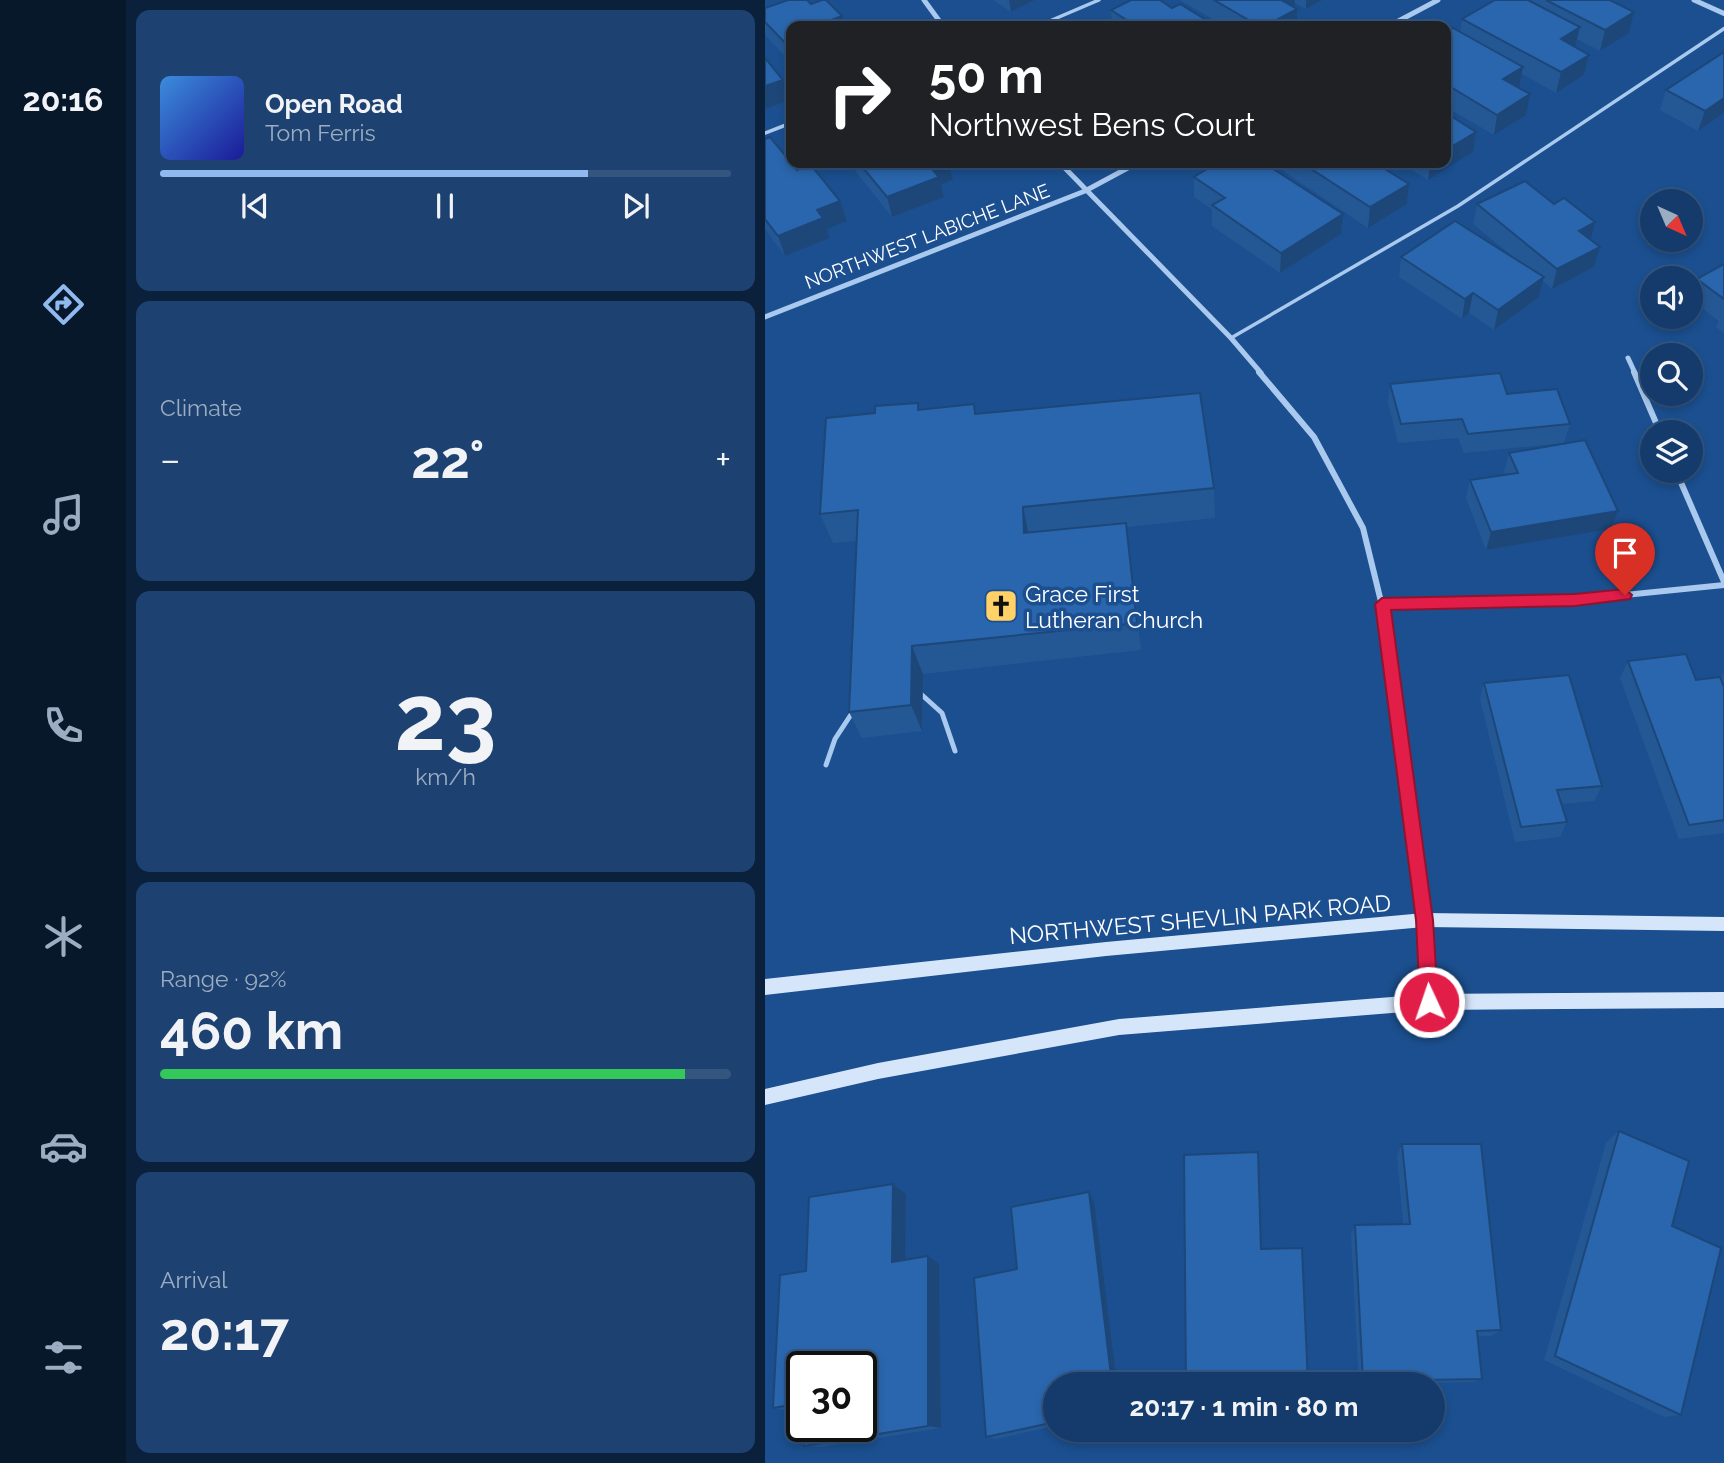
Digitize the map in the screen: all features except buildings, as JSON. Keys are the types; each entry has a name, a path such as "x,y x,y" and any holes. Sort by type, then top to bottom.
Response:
{"main road":[{"name":"NORTHWEST SHEVLIN PARK ROAD","path":"765,987 1106,949 1424,920 1724,924"},
{"path":"765,1097 878,1071 1119,1027 1429,1002 1724,1000"}],"street":[{"path":"924,0 939,21"},
{"path":"1398,21 1438,0"},
{"path":"1694,0 1724,14"},
{"path":"1064,168 1231,338 1314,437 1363,528 1382,604 1424,920 1429,1002"},
{"name":"NORTHWEST LABICHE LANE","path":"765,317 1085,191 1128,168"},
{"path":"1628,358 1655,420"},
{"path":"1382,604 1575,600 1724,585 1681,483"}],"lane":[{"path":"1051,21 1099,0"},
{"path":"1231,338 1458,206 1724,28"},
{"path":"765,133 786,125"},
{"path":"922,695 942,712 955,751"},
{"path":"826,765 835,739 847,717 863,700"}],"place":[{"name":"Grace First Lutheran Church","path":"1001,606"}],"route":[{"path":"1429,1002 1424,920 1382,604 1575,600 1625,595"}]}
